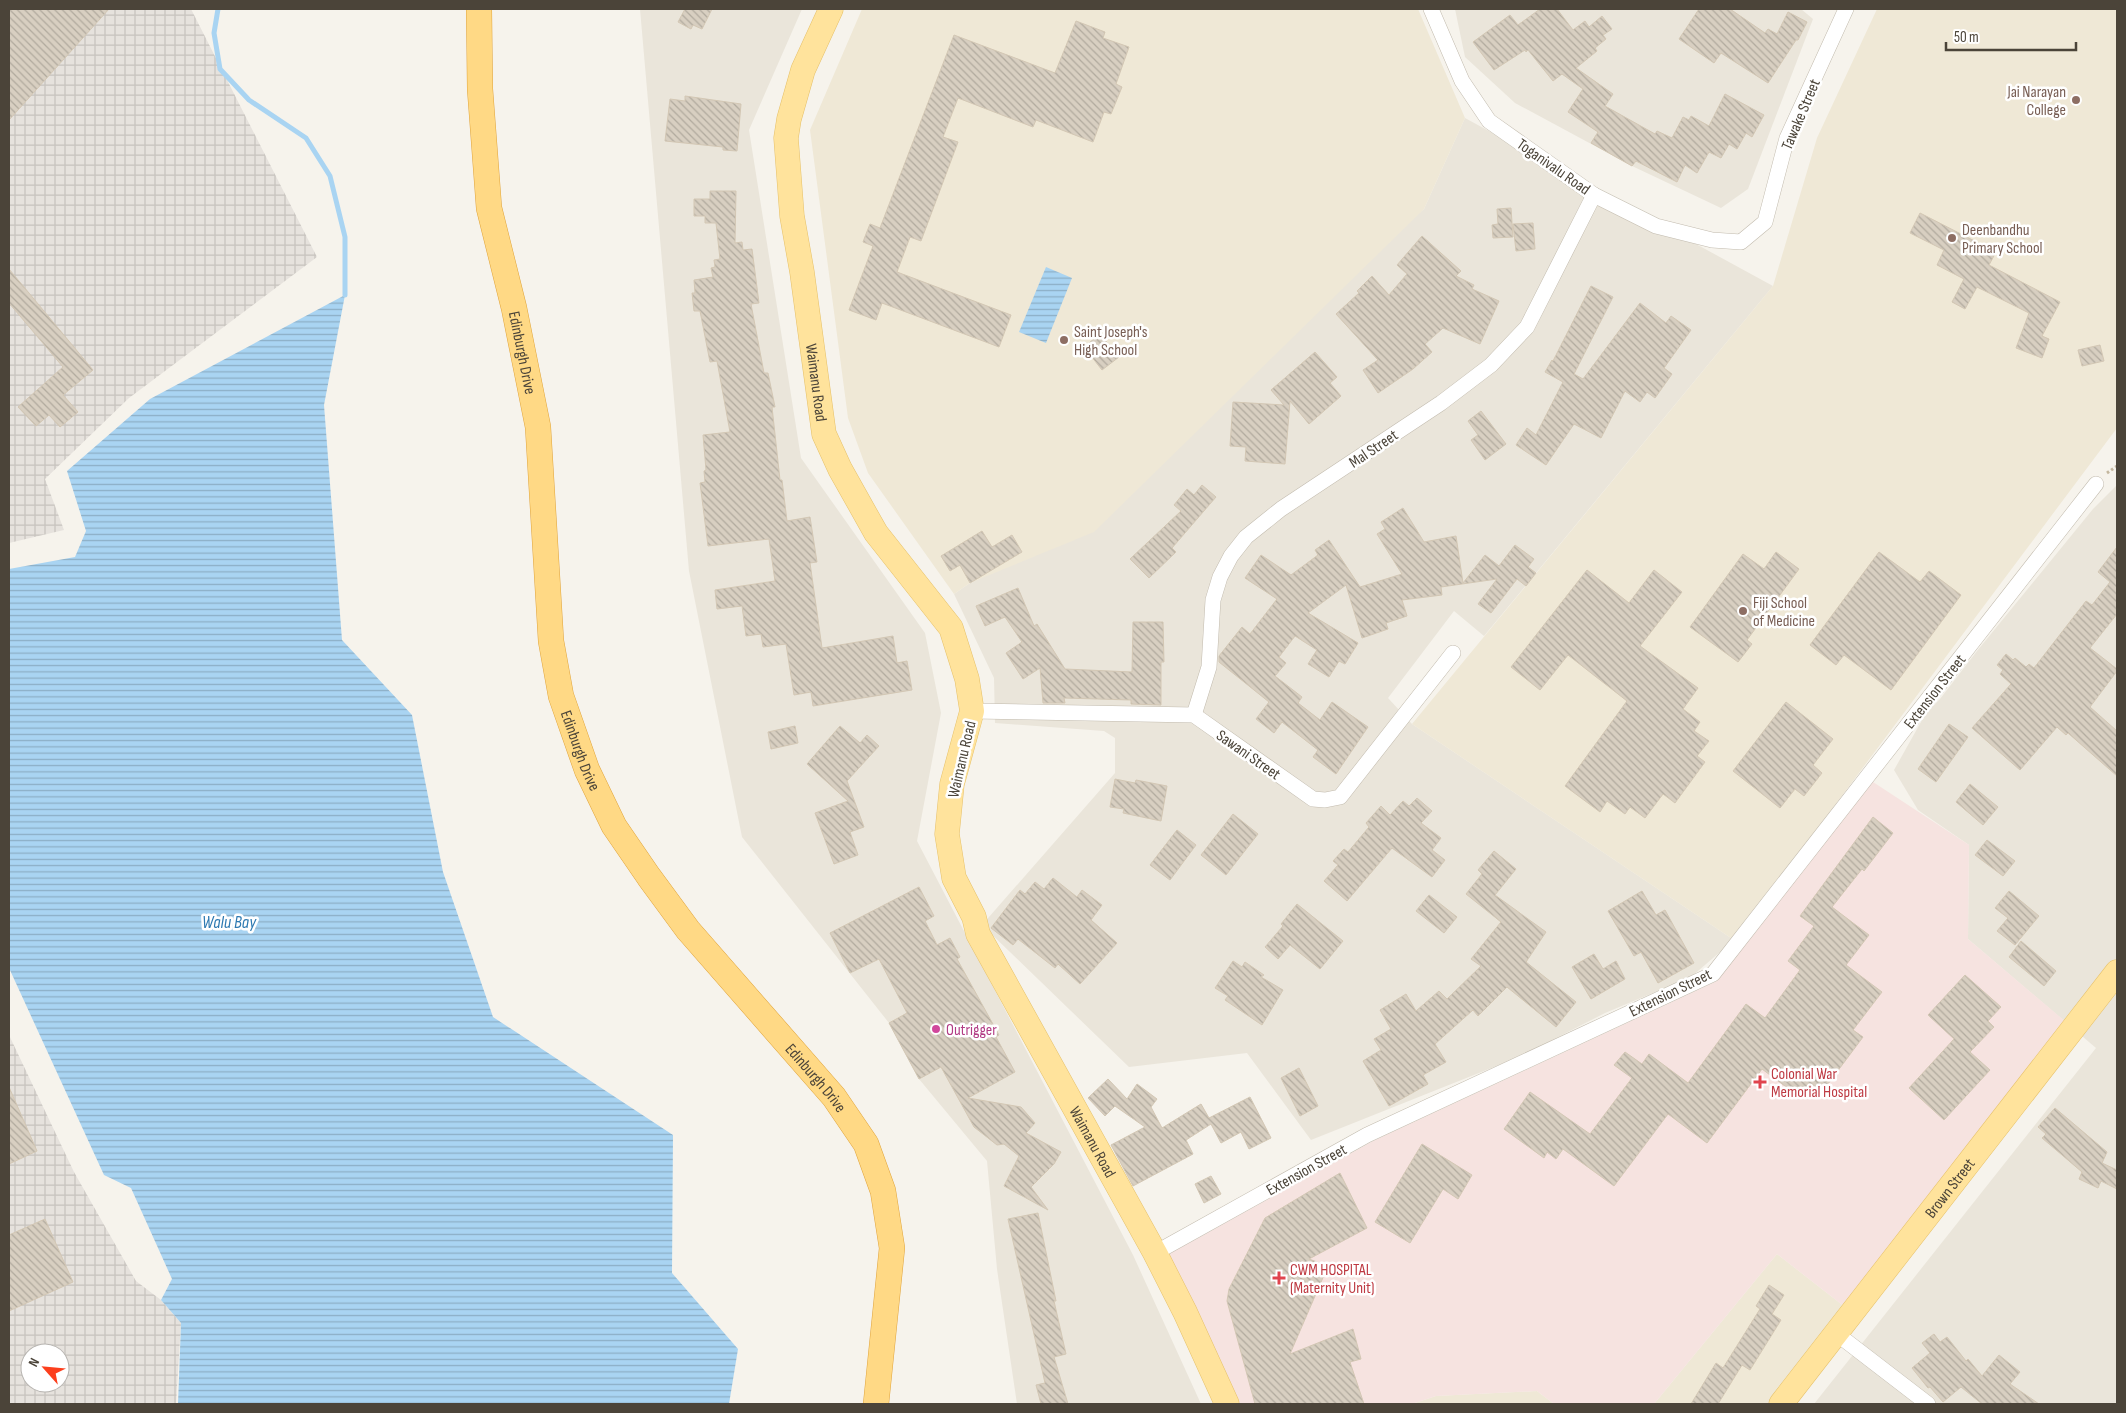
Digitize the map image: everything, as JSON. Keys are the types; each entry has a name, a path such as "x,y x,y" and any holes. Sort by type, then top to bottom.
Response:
{"highway":[{"name":"Edinburgh Drive","path":"479,9 480,89 488,208 514,308 538,427 551,640 560,696 587,770 614,826 688,930 834,1097 866,1144 883,1191 892,1248 876,1404"}],"main road":[{"name":"Waimanu Road","path":"831,9 803,70 789,119 786,138 792,216 802,272 824,434 840,469 876,533 951,628 967,679 972,711 952,784 947,834 954,878 974,917 978,934 1185,1312 1227,1404"},
{"name":"Brown Street","path":"1781,1404 2117,972"}],"street":[{"name":"Toganivalu Road","path":"1431,9 1462,80 1489,121 1594,195 1656,226 1712,240 1741,242"},
{"name":"Tawake Street","path":"1741,242 1765,222 1787,138 1841,12"},
{"name":"Mal Street","path":"1194,715 1208,667 1213,600 1220,577 1236,549 1246,537 1281,509 1441,403 1492,365 1527,327 1594,195"},
{"name":"Extension Street","path":"1154,1253 1367,1135 1713,974 2096,484"},
{"name":"Sawani Street","path":"1194,715 1312,799 1325,800 1340,797 1453,653"},
{"path":"972,711 1194,715"},
{"path":"1837,1334 1928,1404"}],"shaded area":[{"path":"9,9 191,9 317,257 129,398 45,479 64,530 9,543"},
{"path":"640,9 802,9 749,130 801,458 925,633 941,713 917,841 1133,1255 1201,1404 1017,1404 997,1269 987,1161 919,1079 889,1023 742,837 689,571"},
{"name":"Saint Joseph's High School","path":"862,9 1418,9 1465,118 1424,209 1094,532 970,583 954,594 868,473 848,418 810,130"},
{"path":"1455,9 1801,9 1813,19 1748,189 1721,208 1632,166 1515,103 1465,57"},
{"name":"Fiji School of Medicine","path":"1877,9 2117,9 2117,428 1734,940 1412,724 1773,286 1817,138"},
{"path":"1465,118 1773,286 1484,636 1454,611 1388,698 1412,724 1734,940 1691,977 1605,1013 1519,1057 1311,1140 1247,1053 1129,1067 982,925 1115,773 1115,738 1104,731 995,723 994,678 954,594 970,583 1424,209"},
{"path":"2117,485 2117,1404 1814,1404 2096,1048 1968,939 1969,845 1918,810 1894,770 1926,713 1940,699 2093,509"},
{"name":"Colonial War Memorial Hospital","path":"1870,780 1969,845 1968,939 2066,1022 1845,1307 1777,1254 1654,1404 1554,1404 1537,1391 1436,1396 1412,1404 1234,1404 1158,1260 1373,1141 1717,981"},
{"path":"9,1035 74,1172 136,1281 161,1300 181,1323 176,1404 9,1404"},
{"path":"1777,1254 1845,1307 1770,1404 1654,1404"},
{"path":"1537,1391 1554,1404 1412,1404 1436,1396"}],"water":[{"path":"1046,267 1072,278 1046,343 1019,332"},
{"name":"Walu Bay","path":"345,295 324,405 342,640 412,715 443,872 493,1017 673,1135 672,1273 738,1349 729,1404 178,1404 181,1323 161,1300 172,1279 131,1188 104,1175 9,968 9,569 75,557 86,531 67,471 150,399"}],"building":[{"path":"9,9 109,9 9,120"},
{"path":"685,9 712,9 702,29 693,25 691,29 678,22"},
{"path":"1540,9 1557,9 1573,30 1585,21 1589,27 1602,16 1612,29 1603,35 1606,39 1595,48 1597,51 1576,68 1613,94 1605,106 1655,134 1657,131 1672,138 1683,117 1689,120 1691,116 1709,126 1725,94 1764,115 1752,137 1746,133 1737,149 1729,144 1721,158 1709,152 1697,173 1685,165 1677,182 1636,161 1632,166 1591,143 1598,132 1568,112 1583,89 1562,74 1553,81 1528,50 1526,52 1525,50 1494,70 1473,42 1510,15 1518,25"},
{"path":"1699,9 1730,9 1765,33 1768,29 1777,34 1788,12 1807,22 1798,40 1796,40 1768,83 1721,53 1714,63 1679,39"},
{"path":"1076,21 1105,32 1103,38 1129,47 1116,84 1122,87 1111,114 1104,112 1093,142 1036,120 1033,127 958,98 943,137 958,142 921,241 910,237 897,272 1011,315 999,347 882,303 876,320 849,310 873,246 863,242 866,234 870,224 880,228 954,35 1055,73"},
{"path":"685,96 741,104 737,151 723,150 723,147 665,141 670,99 685,101"},
{"path":"710,191 736,191 735,243 742,242 743,250 752,249 759,303 751,304 764,373 768,373 775,407 772,407 780,480 782,480 787,521 810,517 817,562 810,563 822,648 893,636 897,663 907,661 912,690 813,706 811,692 794,695 786,644 763,647 761,634 746,636 742,606 717,609 715,590 775,581 769,539 708,546 700,483 705,482 704,471 706,470 703,435 730,432 717,361 710,362 700,311 694,311 692,293 695,293 694,280 713,277 711,268 715,267 714,260 720,259 716,223 705,223 705,216 694,216 694,199 710,199"},
{"path":"1511,208 1513,237 1493,238 1492,225 1498,224 1497,209"},
{"path":"1920,213 1996,252 1989,265 2060,302 2042,336 2049,339 2042,358 2016,348 2029,313 1977,287 1965,309 1952,302 1964,279 1937,265 1944,250 1910,233"},
{"path":"1533,223 1535,249 1516,251 1513,224"},
{"path":"1422,236 1461,271 1456,276 1474,285 1472,289 1499,301 1480,344 1443,328 1425,344 1432,352 1413,369 1378,393 1363,370 1378,360 1336,314 1359,293 1357,291 1372,276 1389,295 1407,274 1397,265"},
{"path":"9,269 93,370 63,395 78,412 60,427 49,415 36,426 18,407 63,367 9,303"},
{"path":"1591,286 1613,297 1574,374 1583,379 1640,303 1666,323 1671,316 1691,330 1664,368 1672,374 1655,398 1647,392 1640,402 1625,391 1601,438 1574,424 1546,465 1516,445 1527,428 1536,435 1563,382 1545,372 1553,361"},
{"path":"1100,334 1119,357 1102,370 1084,347"},
{"path":"2100,345 2104,361 2082,366 2078,350"},
{"path":"1315,352 1337,377 1330,383 1341,396 1309,424 1290,401 1285,464 1245,461 1246,447 1230,446 1233,402 1284,405 1271,390"},
{"path":"1481,411 1506,444 1485,460 1471,440 1478,435 1468,421"},
{"path":"1202,485 1216,497 1172,548 1176,552 1149,578 1130,559 1181,511 1174,505 1187,489 1194,495"},
{"path":"1403,508 1424,542 1456,536 1463,583 1485,555 1499,566 1515,545 1534,559 1528,567 1536,573 1526,586 1517,579 1491,613 1478,604 1497,579 1441,587 1442,595 1402,600 1407,616 1386,623 1388,629 1362,638 1346,585 1308,613 1358,643 1345,664 1339,661 1329,677 1308,664 1317,650 1295,636 1279,657 1286,663 1275,676 1302,697 1298,703 1320,720 1332,702 1368,727 1336,774 1313,757 1318,750 1282,722 1274,733 1256,719 1269,702 1219,662 1219,656 1242,627 1250,634 1277,599 1245,578 1261,555 1291,575 1318,555 1315,550 1329,540 1360,587 1402,574 1377,534 1385,529 1381,522"},
{"path":"982,531 992,547 1012,535 1022,552 970,583 960,565 950,571 941,556"},
{"path":"2117,547 2117,614 2090,648 2117,669 2117,671 2090,707 2117,731 2117,776 2068,733 2066,735 2057,727 2020,770 1972,728 2011,684 2000,674 2003,670 1997,665 2006,654 2013,660 2015,658 2026,667 2029,664 2034,668 2086,601 2092,605 2110,582 2098,572"},
{"path":"1776,552 1799,569 1747,640 1752,644 1738,662 1690,627 1743,554 1764,569"},
{"path":"1879,552 1920,582 1929,571 1961,595 1891,690 1844,655 1836,665 1810,645"},
{"path":"1587,570 1629,603 1654,570 1682,592 1640,646 1698,688 1683,709 1700,722 1694,731 1709,741 1697,756 1705,762 1675,803 1663,794 1645,818 1630,807 1625,814 1607,801 1600,812 1565,786 1627,701 1568,655 1540,690 1511,667"},
{"path":"1018,588 1034,626 1037,624 1065,669 1132,672 1133,622 1163,622 1164,662 1161,662 1161,705 1131,704 1131,700 1064,698 1065,703 1043,703 1040,668 1023,679 1006,653 1022,642 1005,617 985,626 976,606"},
{"path":"1786,702 1833,739 1813,765 1822,773 1804,796 1795,789 1780,808 1733,771"},
{"path":"1949,724 1968,737 1936,782 1918,769"},
{"path":"795,726 798,743 771,749 768,732"},
{"path":"840,726 860,743 867,735 879,746 847,781 864,827 850,832 858,855 834,864 815,813 848,801 807,764"},
{"path":"1115,779 1135,783 1136,780 1167,786 1161,821 1123,813 1124,809 1110,807"},
{"path":"1970,784 1998,807 1983,825 1956,802"},
{"path":"1417,798 1432,811 1421,823 1441,838 1432,850 1445,860 1432,877 1392,848 1347,901 1324,881 1338,865 1333,861 1344,849 1348,852 1369,827 1366,823 1381,806 1390,815 1403,801 1409,806"},
{"path":"1233,814 1258,834 1226,875 1201,855"},
{"name":"Colonial War Memorial Hospital","path":"1873,817 1893,833 1864,871 1862,869 1832,907 1869,935 1846,965 1882,992 1853,1030 1863,1037 1822,1092 1812,1084 1801,1098 1762,1069 1707,1143 1668,1114 1614,1186 1563,1149 1556,1159 1547,1152 1544,1158 1504,1129 1530,1092 1590,1134 1632,1078 1614,1065 1625,1052 1642,1064 1649,1054 1688,1083 1746,1004 1765,1018 1800,970 1788,961 1814,926 1800,916"},
{"path":"1177,830 1196,845 1170,880 1150,865"},
{"path":"1987,840 2015,861 2003,876 1975,855"},
{"path":"1494,851 1516,869 1495,895 1546,932 1526,962 1576,1002 1556,1027 1507,987 1478,1016 1473,1010 1435,1044 1446,1062 1423,1075 1428,1084 1389,1106 1363,1061 1381,1050 1374,1039 1391,1029 1380,1010 1406,994 1416,1011 1439,991 1447,999 1481,966 1471,959 1501,922 1466,894 1482,874 1478,870"},
{"path":"1053,878 1077,897 1082,890 1102,905 1091,920 1117,943 1080,984 1058,964 1055,968 1018,939 1013,945 991,928 1020,890 1025,894 1035,882 1044,889"},
{"path":"919,887 934,916 925,921 937,945 950,938 960,957 957,959 999,1035 996,1037 1015,1072 968,1098 1021,1107 1035,1123 1026,1133 1061,1152 1054,1164 1031,1187 1048,1210 1004,1186 1019,1156 1004,1144 997,1145 974,1127 941,1067 919,1079 889,1023 907,1013 879,959 850,973 830,933"},
{"path":"1642,891 1656,915 1665,910 1694,963 1658,983 1641,952 1634,956 1608,911"},
{"path":"2009,891 2039,916 2015,945 1997,931 2008,918 1995,908"},
{"path":"1429,895 1457,917 1444,933 1416,911"},
{"path":"1297,904 1343,941 1320,969 1290,945 1278,959 1265,947 1283,926 1281,924"},
{"path":"2021,941 2056,971 2044,986 2009,957"},
{"path":"1594,954 1603,969 1616,961 1625,979 1591,999 1572,967"},
{"path":"1233,961 1242,967 1245,962 1264,975 1261,977 1283,990 1262,1025 1225,1000 1228,996 1215,988"},
{"path":"1965,975 2001,1007 1988,1021 1994,1027 1970,1052 1990,1070 1944,1120 1909,1088 1954,1039 1928,1015"},
{"path":"1299,1068 1318,1106 1300,1116 1281,1078"},
{"path":"1108,1079 1127,1099 1137,1084 1157,1099 1151,1107 1162,1128 1201,1104 1209,1118 1250,1097 1271,1138 1249,1149 1241,1132 1221,1143 1211,1124 1186,1140 1193,1154 1133,1186 1111,1145 1145,1127 1115,1106 1105,1116 1088,1098"},
{"path":"9,1087 37,1151 9,1164"},
{"path":"2055,1108 2107,1152 2102,1163 2117,1170 2117,1189 2101,1181 2098,1188 2079,1179 2082,1172 2042,1138 2046,1134 2038,1127"},
{"path":"1422,1144 1472,1175 1458,1199 1443,1189 1410,1243 1375,1222"},
{"name":"CWM HOSPITAL (Maternity Unit)","path":"1340,1173 1367,1228 1309,1259 1328,1266 1290,1354 1353,1329 1361,1359 1350,1362 1364,1404 1255,1404 1227,1301 1229,1289 1265,1218"},
{"path":"1211,1176 1221,1194 1204,1203 1195,1184"},
{"path":"1038,1213 1066,1354 1054,1357 1068,1404 1041,1404 1036,1385 1045,1383 1008,1219"},
{"path":"45,1219 73,1282 9,1311 9,1235"},
{"path":"1769,1285 1784,1295 1772,1314 1781,1320 1750,1370 1742,1365 1718,1404 1691,1404 1716,1363 1723,1368 1760,1309 1756,1306"},
{"path":"1934,1334 1940,1342 1947,1337 1966,1361 1968,1359 1982,1376 1999,1355 2020,1372 2010,1384 2039,1404 1982,1404 1961,1387 1943,1402 1930,1387 1928,1388 1912,1368 1930,1353 1922,1343"}],"waterway":[{"path":"218,9 214,33 220,69 249,100 306,138 330,176 345,237 345,295"}],"place":[{"name":"Jai Narayan College","path":"2076,100"},
{"name":"Deenbandhu Primary School","path":"1952,238"},
{"name":"Saint Joseph's High School","path":"1064,340"},
{"name":"Fiji School of Medicine","path":"1743,611"},
{"name":"Outrigger","path":"936,1029"},
{"name":"Colonial War Memorial Hospital","path":"1760,1082"},
{"name":"CWM HOSPITAL (Maternity Unit)","path":"1279,1278"}]}
